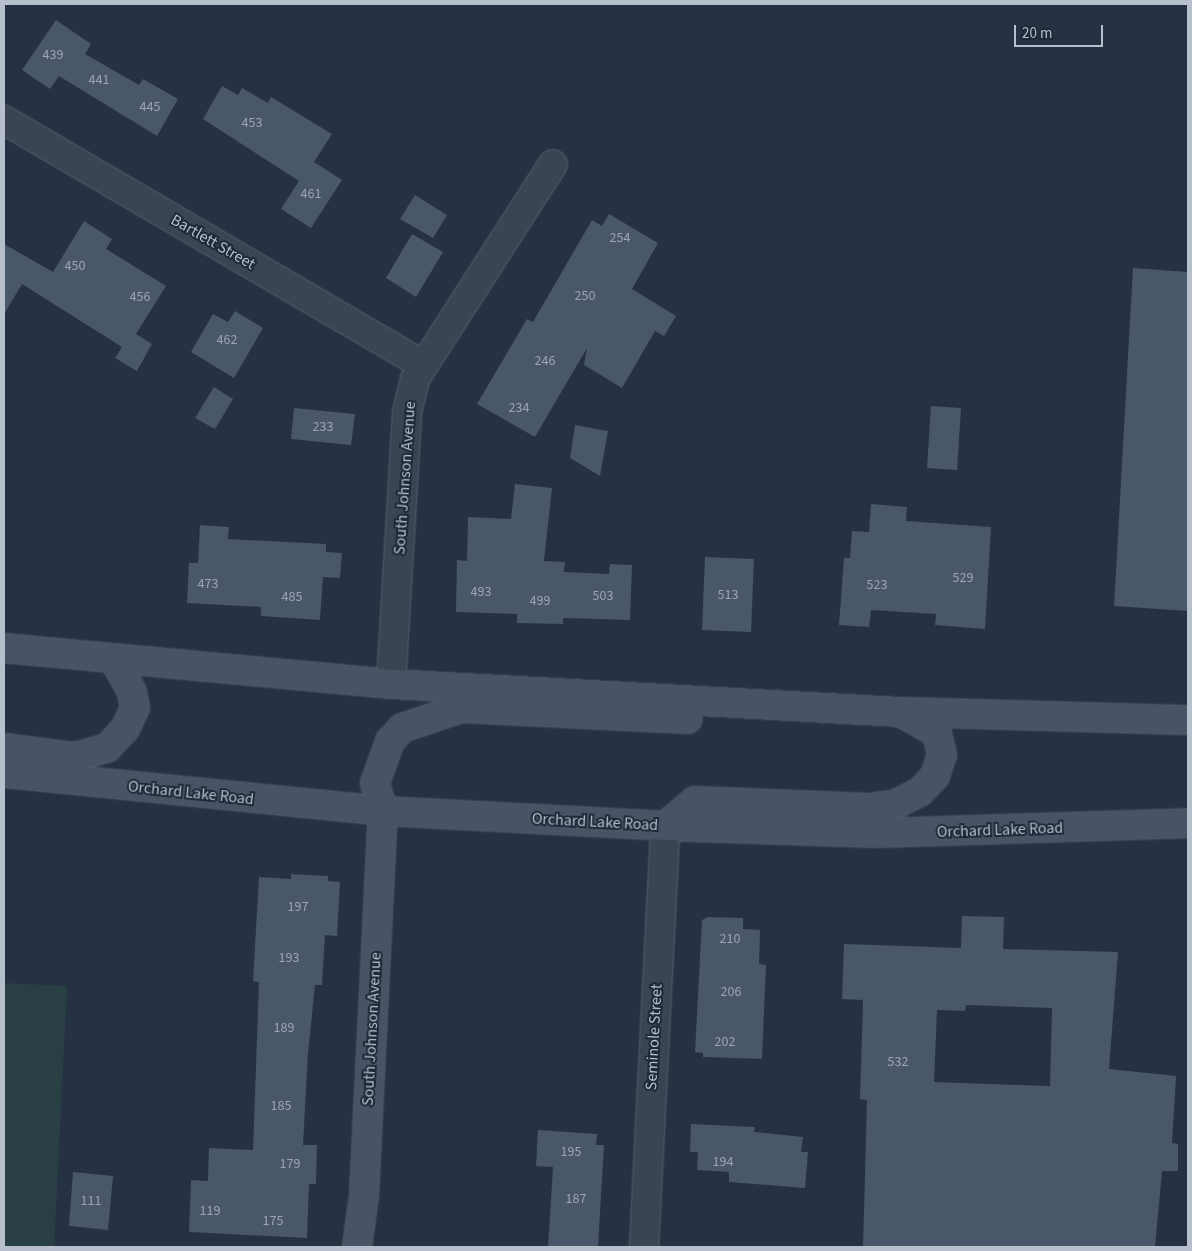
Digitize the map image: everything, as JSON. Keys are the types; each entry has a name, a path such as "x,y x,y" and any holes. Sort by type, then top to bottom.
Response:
{"main road":[{"path":"4,648 114,660 391,684 899,712 1188,720"},
{"path":"4,748 75,757 107,748 125,729 135,708 132,692 114,660"},
{"name":"South Johnson Avenue","path":"357,1247 364,1196 383,810 375,782 381,759 402,728 429,716 461,708 766,723 803,707"},
{"path":"665,826 695,801 869,808 896,804 920,792 935,776 942,755 937,733 899,712"},
{"name":"Orchard Lake Road","path":"4,773 383,810 665,826 875,833 1188,823"}],"street":[{"name":"Bartlett Street","path":"4,120 422,364"},
{"name":"South Johnson Avenue","path":"391,684 408,412 422,364 554,164"},
{"name":"Seminole Street","path":"644,1247 665,826"}],"green space":[{"path":"4,983 67,986 54,1247 4,1247"}],"building":[{"path":"56,20 91,44 85,54 139,85 143,79 178,99 157,136 59,76 50,89 22,70"},
{"path":"222,86 238,95 242,88 268,103 271,97 332,134 314,162 342,180 311,228 281,209 299,181 203,119"},
{"path":"415,195 447,215 433,238 400,219"},
{"path":"609,214 658,243 632,289 676,316 664,336 655,331 622,388 584,365 587,348 535,437 477,404 527,319 533,322 592,220 602,226"},
{"path":"84,221 112,239 106,249 166,286 136,334 152,344 137,371 115,358 122,347 22,284 4,314 4,244 53,272"},
{"path":"412,234 443,252 416,297 386,278"},
{"path":"1133,268 1188,272 1188,611 1114,606"},
{"path":"235,311 263,328 234,378 191,352 213,314 228,322"},
{"path":"214,387 233,399 215,429 195,418"},
{"path":"931,406 961,408 957,470 927,468"},
{"path":"294,408 355,414 351,445 291,439"},
{"path":"575,425 608,431 600,476 570,458"},
{"path":"515,484 552,488 544,561 565,562 564,572 609,574 610,564 632,565 630,620 563,618 563,624 517,623 517,614 456,612 457,560 467,561 468,517 511,519"},
{"path":"871,504 907,507 906,521 991,527 985,629 935,625 936,614 871,610 869,627 839,625 844,558 850,558 852,531 869,532"},
{"path":"200,525 229,527 228,539 326,544 326,552 342,553 340,578 323,577 320,620 261,616 261,607 187,603 189,563 198,563"},
{"path":"705,557 754,559 751,632 702,630"},
{"path":"291,874 328,876 328,881 340,882 337,936 325,935 322,985 315,985 308,1054 303,1145 317,1145 316,1184 309,1184 307,1238 189,1232 191,1180 208,1181 209,1148 253,1150 259,982 253,981 259,877 291,879"},
{"path":"962,916 1004,917 1003,949 1118,952 1109,1069 1176,1076 1172,1143 1178,1144 1178,1171 1162,1171 1155,1247 863,1247 867,1100 860,1099 863,1000 842,999 844,944 961,948","holes":["966,1005 1052,1008 1050,1086 934,1082 937,1010 965,1011"]},
{"path":"708,917 743,918 743,929 760,930 759,964 766,965 762,1059 703,1057 703,1053 695,1052 702,920"},
{"path":"691,1124 755,1127 754,1132 803,1137 801,1152 808,1152 805,1188 729,1182 729,1172 697,1170 698,1152 690,1152"},
{"path":"538,1130 597,1134 596,1145 604,1145 598,1247 548,1247 553,1167 536,1166"},
{"path":"73,1172 113,1176 108,1230 69,1226"}]}
